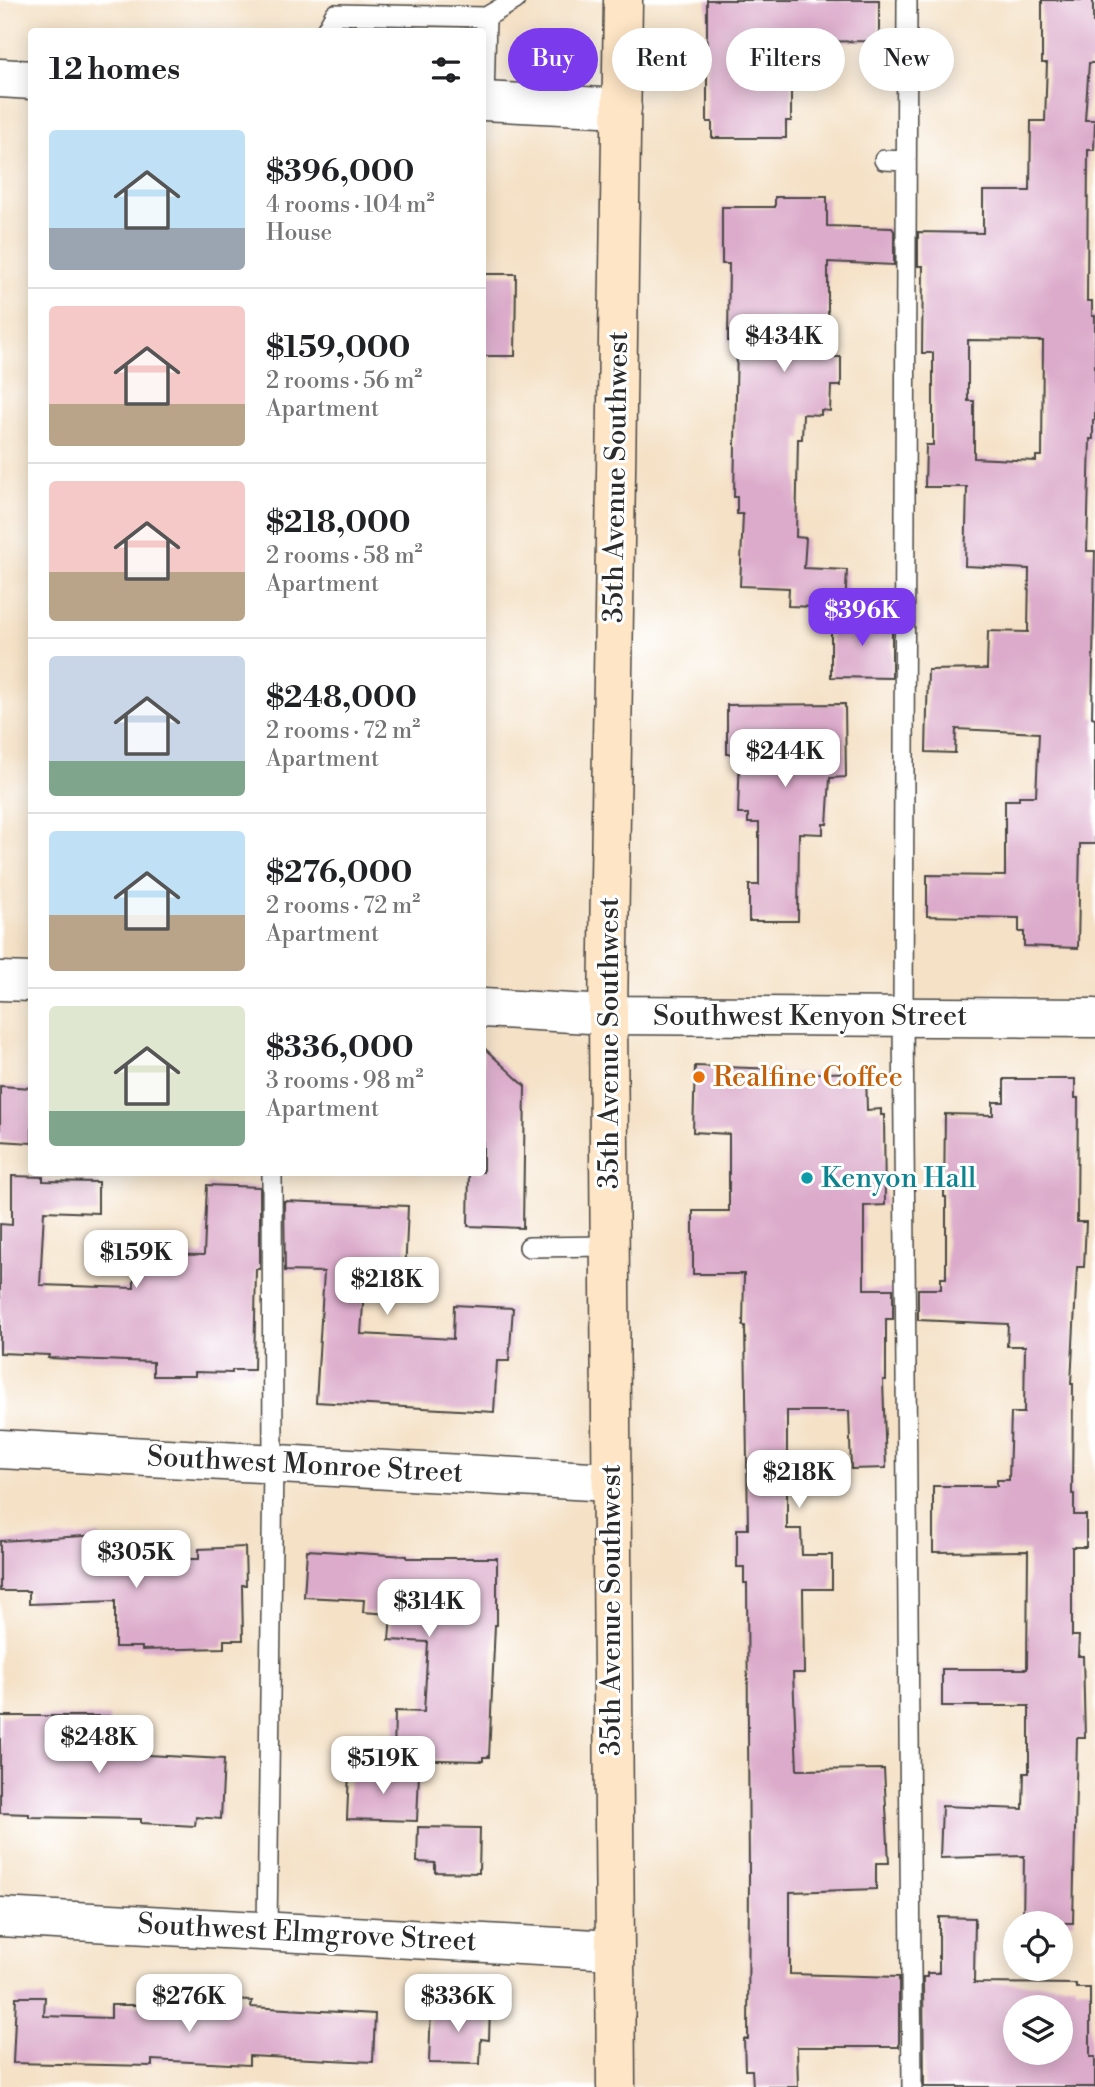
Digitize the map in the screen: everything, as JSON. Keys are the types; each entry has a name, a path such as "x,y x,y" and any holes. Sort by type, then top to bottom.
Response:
{"main road":[{"name":"35th Avenue Southwest","path":"616,2087 608,1015 622,0"}],"street":[{"path":"0,78 28,80"},
{"path":"486,101 622,108"},
{"path":"0,981 28,982"},
{"name":"Southwest Kenyon Street","path":"486,1008 608,1015 1095,1018"},
{"name":"Southwest Monroe Street","path":"0,1449 610,1482"},
{"name":"Southwest Elmgrove Street","path":"0,1917 614,1950"}],"lane":[{"path":"327,28 335,14 486,17 515,0"},
{"path":"907,0 903,1017 912,2087"},
{"path":"486,17 486,28"},
{"path":"884,160 906,161"},
{"path":"267,1931 273,1464 272,1176"},
{"path":"528,1247 609,1246"}],"building":[{"path":"707,0 879,0 879,28 859,28 859,41 845,41 845,28 726,28 726,91 791,91 791,121 786,121 786,138 712,138 712,122 707,122 707,91 712,91 712,28 707,28"},
{"path":"1042,0 1093,0 1095,63 1089,63 1085,120 1095,120 1094,150 1088,150 1087,301 1092,301 1092,316 1095,316 1095,420 1093,439 1090,439 1087,551 1095,551 1092,717 1095,718 1095,844 1080,844 1078,948 1024,946 1024,932 1019,932 1019,918 927,916 927,875 1005,876 1005,800 1019,800 1019,796 1036,796 1039,733 956,729 955,753 926,752 928,670 987,669 988,631 1028,632 1029,569 965,566 967,487 925,487 926,445 933,445 933,353 922,353 923,266 918,266 918,232 983,233 983,191 1030,191 1031,121 1045,121 1047,63 1042,63","holes":["968,340 1043,341 1042,456 1036,456 1036,461 974,458 974,401 968,401"]},
{"path":"775,197 827,197 827,226 892,228 894,231 894,265 828,262 828,357 841,357 841,386 831,386 830,411 821,410 821,415 803,414 802,439 798,439 796,537 806,538 804,568 847,570 845,608 788,606 789,588 740,586 743,514 737,514 737,497 734,497 737,341 728,341 729,264 722,264 722,207 775,207"},
{"path":"486,274 516,274 515,356 486,356"},
{"path":"831,618 892,619 892,678 831,677"},
{"path":"845,704 846,777 830,778 827,824 823,824 823,834 799,833 798,921 749,921 749,885 759,885 759,823 748,823 748,814 738,814 740,754 727,754 727,705"},
{"path":"486,1050 525,1086 523,1228 468,1226 469,1176 486,1176"},
{"path":"695,1066 781,1069 781,1074 866,1072 867,1110 881,1109 881,1115 884,1115 885,1205 864,1206 864,1289 893,1289 893,1319 886,1319 886,1380 883,1380 886,1468 851,1469 849,1411 787,1411 787,1529 801,1529 802,1555 832,1555 832,1589 803,1589 804,1673 793,1673 797,1770 884,1769 889,1863 876,1863 876,1889 790,1892 790,1974 899,1977 899,2047 797,2047 798,2087 753,2087 752,2070 745,2070 744,2039 748,2039 749,1874 747,1583 744,1583 744,1567 737,1567 737,1529 748,1529 744,1274 693,1274 693,1211 729,1211 729,1134 693,1132"},
{"path":"1004,1079 1075,1079 1075,1098 1078,1098 1077,1222 1086,1222 1084,1267 1077,1267 1071,1384 1072,1494 1074,1515 1086,1515 1086,1547 1072,1547 1072,1636 1079,1636 1078,1656 1083,1656 1085,1738 1077,1738 1073,1923 1073,1911 1023,1911 1024,1856 940,1858 942,1806 1023,1809 1024,1773 1029,1773 1029,1706 942,1706 942,1669 1027,1669 1028,1551 933,1552 933,1486 997,1486 997,1480 1009,1480 1011,1413 1024,1413 1025,1346 1007,1346 1008,1324 918,1320 918,1289 941,1289 941,1278 946,1278 945,1114 993,1115 993,1102 1004,1102"},
{"path":"0,1086 28,1088 28,1143 0,1141"},
{"path":"12,1176 43,1177 43,1181 98,1182 98,1213 44,1211 40,1285 134,1288 134,1272 141,1272 141,1254 204,1255 207,1185 260,1187 260,1269 256,1269 254,1370 232,1370 232,1373 195,1372 195,1376 153,1376 153,1362 48,1358 49,1355 0,1353 0,1224 12,1225"},
{"path":"284,1201 408,1206 405,1276 365,1274 361,1334 453,1339 454,1305 513,1308 509,1361 497,1361 494,1412 316,1402 324,1272 285,1271"},
{"path":"100,1535 100,1559 199,1559 199,1549 245,1547 246,1585 242,1585 243,1640 224,1640 224,1648 142,1650 142,1647 115,1647 115,1601 29,1604 29,1591 0,1591 0,1541"},
{"path":"307,1550 407,1558 497,1558 497,1625 489,1757 483,1757 483,1761 394,1759 395,1711 424,1712 428,1642 389,1640 391,1614 363,1612 364,1600 304,1597"},
{"path":"0,1716 109,1716 109,1753 224,1759 221,1819 196,1817 195,1826 141,1823 141,1819 29,1817 29,1814 0,1813"},
{"path":"349,1771 419,1773 417,1821 347,1819"},
{"path":"418,1827 480,1828 479,1873 435,1872 435,1863 417,1862"},
{"path":"939,1917 975,1918 974,1983 1076,1984 1076,1988 1090,1988 1090,2057 1095,2057 1095,2087 924,2087 923,1977 927,1977 927,1973 939,1973"},
{"path":"16,1997 45,1997 44,2016 111,2018 111,2005 151,2005 151,2001 208,1999 252,2001 251,2007 375,2014 373,2062 249,2056 249,2065 152,2060 152,2066 13,2063"},
{"path":"431,2005 490,2007 489,2040 481,2039 480,2064 429,2063"}],"place":[{"name":"Realfine Coffee","path":"699,1077"},
{"name":"Kenyon Hall","path":"807,1178"}]}
